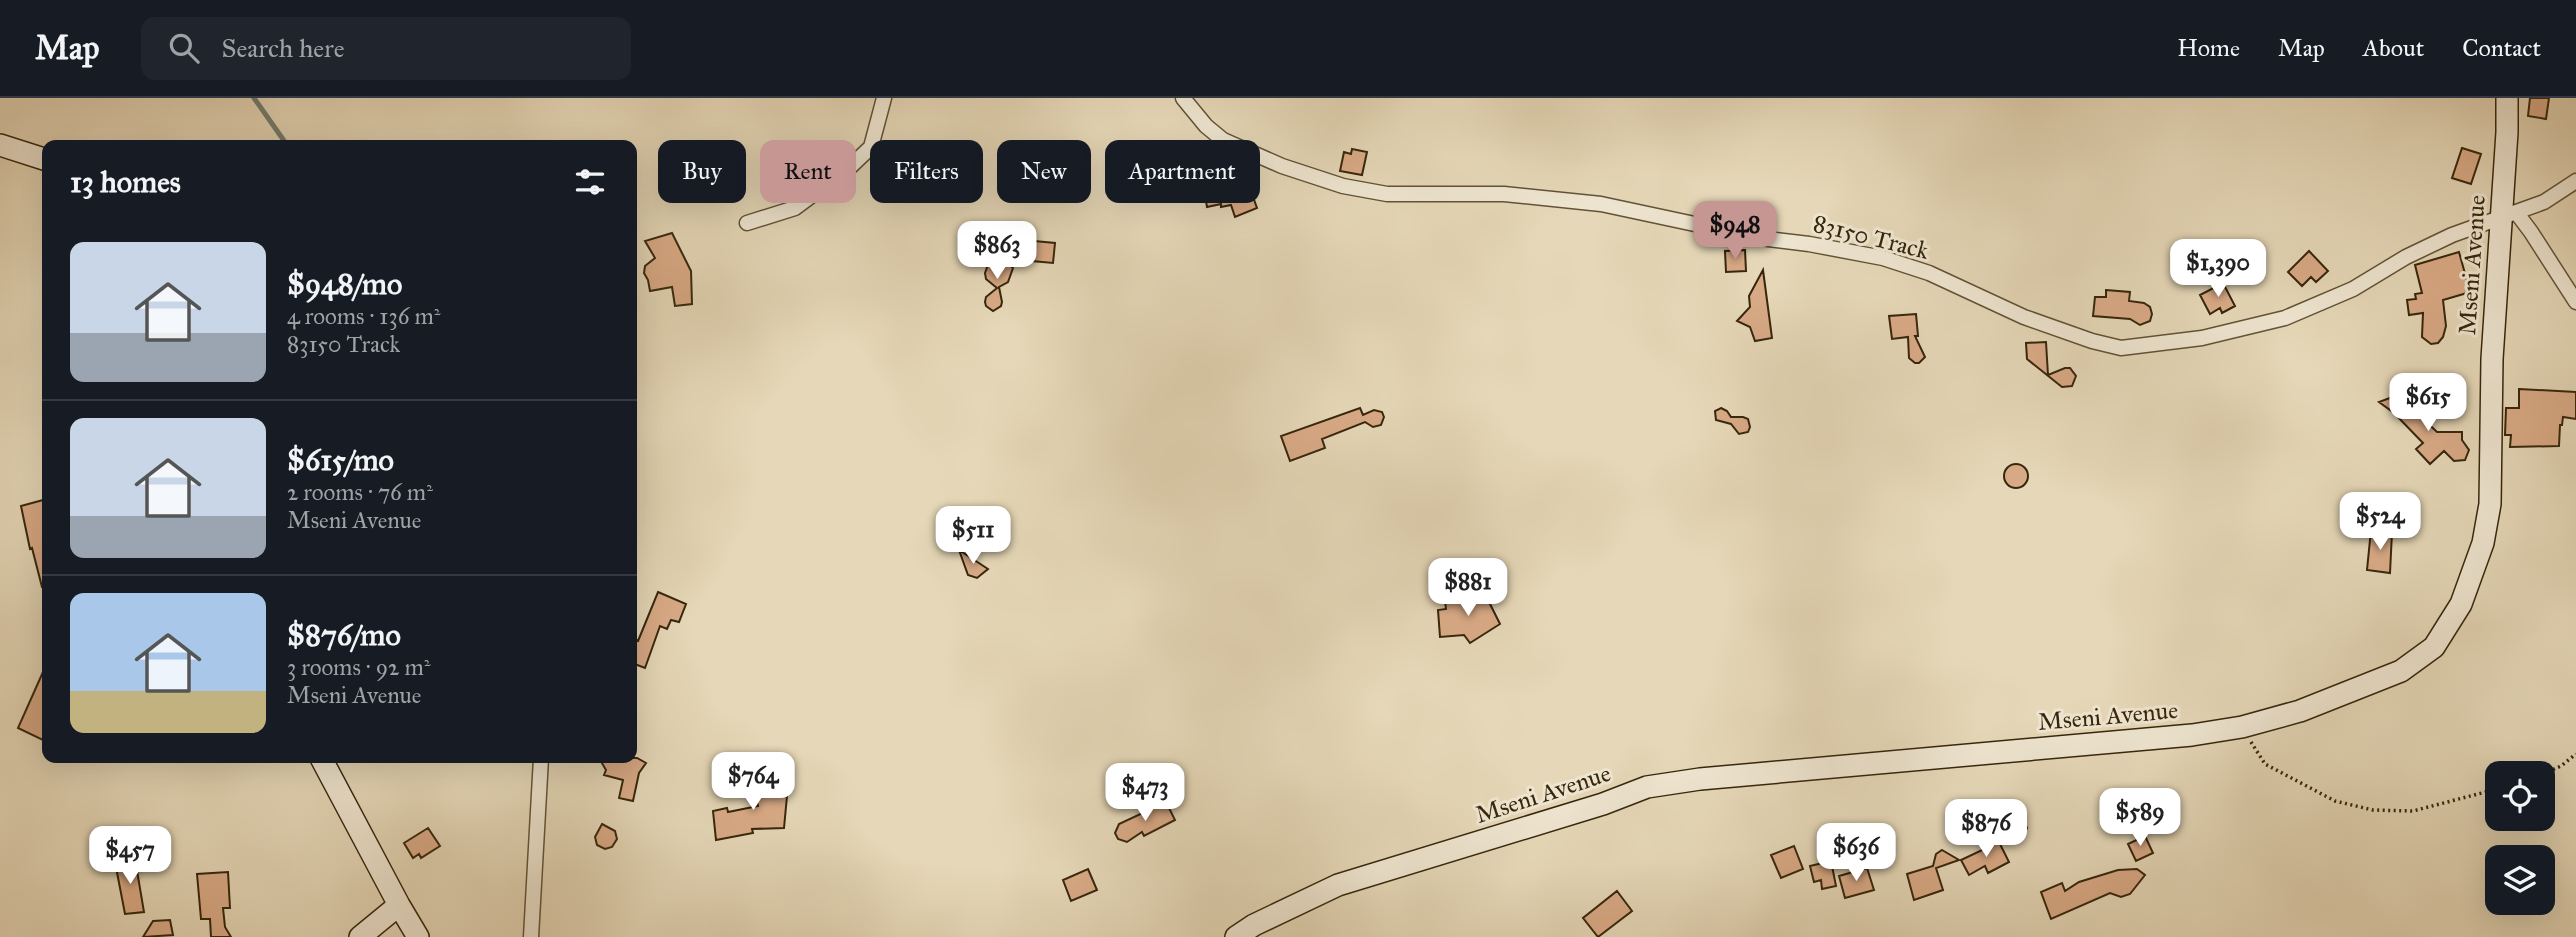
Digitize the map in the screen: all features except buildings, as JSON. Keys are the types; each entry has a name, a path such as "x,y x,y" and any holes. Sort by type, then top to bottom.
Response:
{"street":[{"path":"747,223 795,208 872,147 884,98"},
{"name":"83150 Track","path":"1183,98 1206,126 1223,140 1282,166 1343,186 1387,194 1504,194 1601,204 1760,238 1883,258 1928,273 2024,317 2092,341 2121,348 2202,338 2285,318 2353,289 2406,257 2452,236 2544,202 2576,181"},
{"name":"Mseni Avenue","path":"1236,937 1254,925 1338,885 1603,804 1647,787 1700,779 2192,735 2242,727 2300,710 2401,671 2434,647 2461,604 2483,542 2490,504 2492,359 2508,216 2507,98"},
{"path":"0,145 42,158"},
{"path":"2508,216 2531,232 2576,302"},
{"path":"324,763 418,937"},
{"path":"531,937 541,763"},
{"path":"360,937 399,905"}],"path":[{"path":"2242,727 2265,764 2335,801 2373,810 2413,811 2485,792"},
{"path":"2555,769 2576,754"}],"waterway":[{"path":"254,98 283,140"}]}
